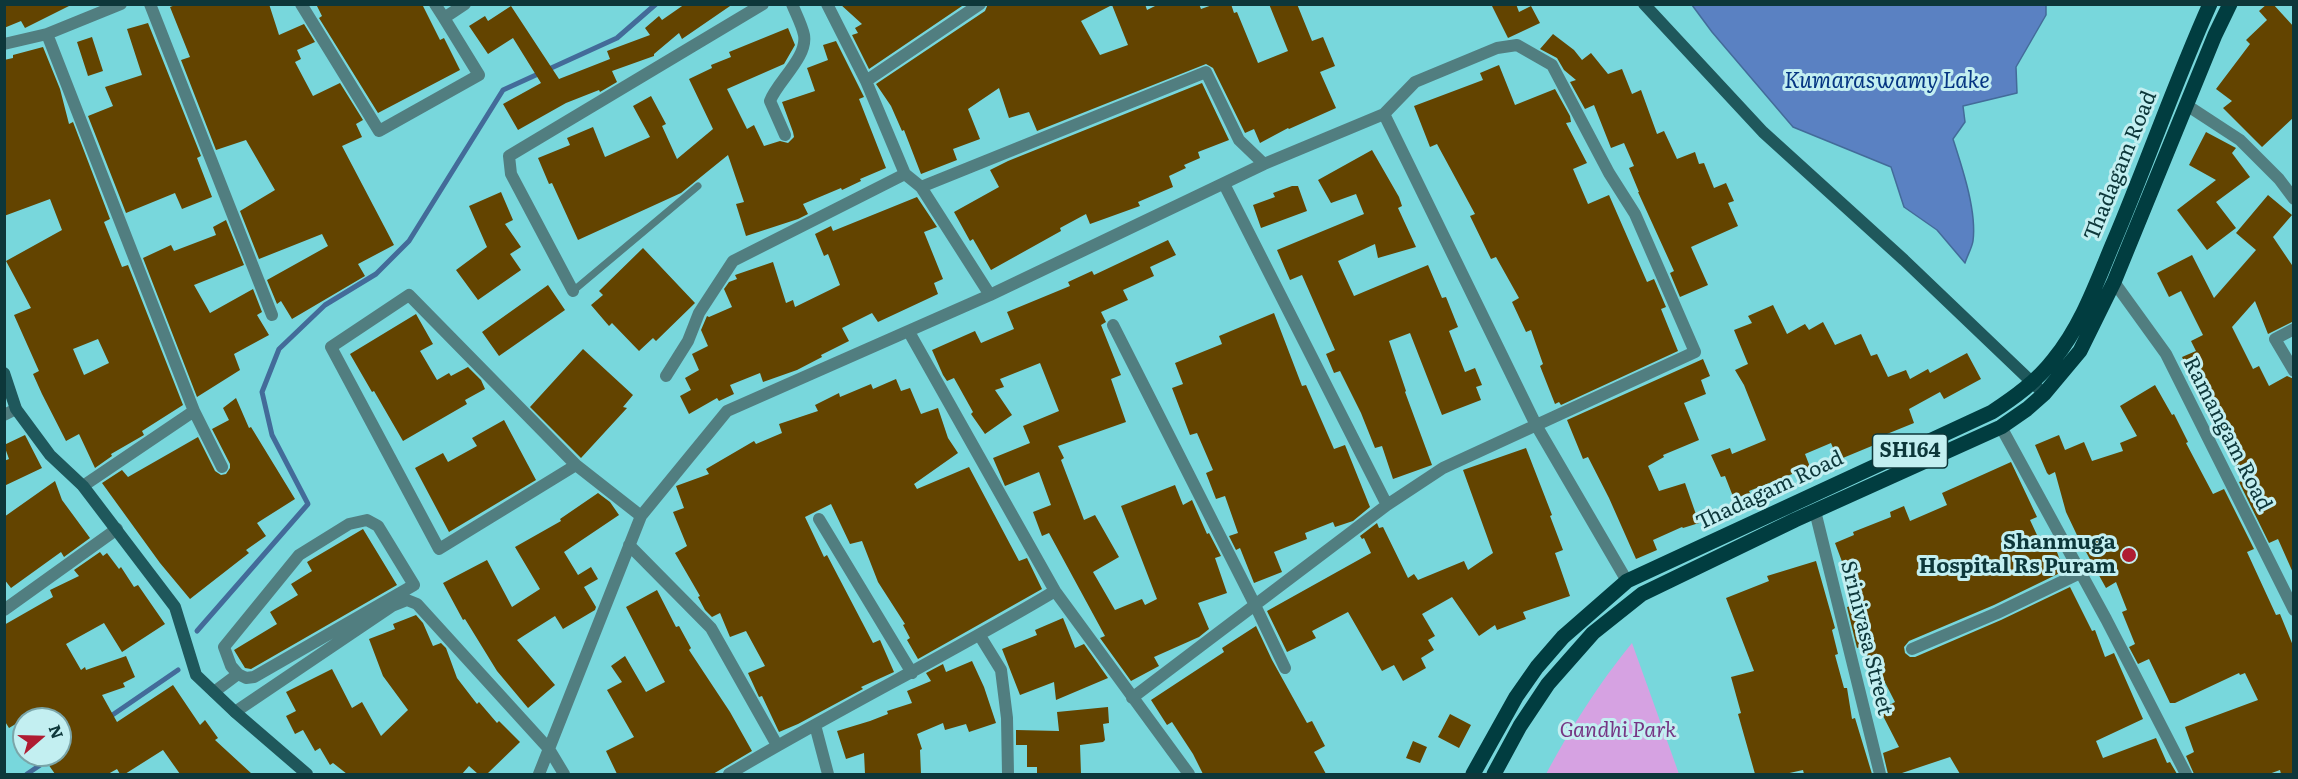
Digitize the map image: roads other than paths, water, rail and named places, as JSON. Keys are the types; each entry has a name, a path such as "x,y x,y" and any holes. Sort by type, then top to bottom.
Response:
{"main road":[{"name":"Thadagam Road","path":"1473,774 1516,697 1537,667 1563,637 1627,581 1992,412 2033,382 2054,359 2074,330 2142,175 2181,71 2210,4"},
{"name":"Thadagam Road","path":"1494,774 1520,726 1548,684 1587,640 1642,594 1815,511 2001,427 2044,394 2080,351 2114,282 2188,106 2215,35 2230,4"}],"street":[{"path":"4,44 47,34 121,4"},
{"path":"150,4 272,315"},
{"path":"301,4 378,130 479,75 435,4"},
{"path":"444,18 465,4"},
{"path":"573,291 511,174 509,156 763,4"},
{"path":"785,135 770,101 774,90 798,60 805,37 792,4"},
{"path":"827,4 866,81 904,174 921,187 990,295"},
{"path":"866,81 980,4"},
{"path":"1644,4 1763,132 1904,260 2044,394"},
{"path":"47,34 194,411 222,466"},
{"path":"539,774 640,516 727,411 990,295 1264,164 1384,114 1415,82 1497,48 1516,45 1552,65 1609,173 1635,214 1695,352 1443,468 1386,505 1254,603 1132,698"},
{"path":"921,187 1206,72 1239,140 1264,164"},
{"path":"2188,106 2240,140 2279,179 2294,199"},
{"path":"1384,114 1536,425 1627,581"},
{"path":"666,376 688,340 699,313 733,261 904,174"},
{"path":"1224,184 1386,505"},
{"name":"Ramangam Road","path":"2114,282 2166,354 2294,610"},
{"path":"576,465 438,549 331,347 409,295 576,465 640,516"},
{"path":"1113,325 1285,668"},
{"path":"2294,330 2275,339 2294,371"},
{"path":"909,332 1055,591 1190,774"},
{"path":"4,373 16,409 50,455 83,486 176,607 196,675 307,774"},
{"path":"2006,403 2001,427 2186,774"},
{"path":"4,415 16,409"},
{"path":"83,486 194,411"},
{"name":"Srinivasa Street","path":"1815,511 1880,774"},
{"path":"819,519 912,673"},
{"path":"367,520 378,526 414,585 254,677 246,678 238,674 231,666 224,647 299,555 349,524 367,520"},
{"path":"4,610 117,530"},
{"path":"629,545 711,628 777,745"},
{"path":"1912,649 1997,613 2080,573"},
{"path":"729,774 815,724 980,636 1055,591"},
{"path":"235,712 392,606 407,600 417,604 549,749 564,774"},
{"path":"980,636 1000,670 1007,718 1008,774"},
{"path":"214,692 238,674"},
{"path":"815,724 828,774"}],"lane":[{"path":"573,291 698,186"}],"water":[{"name":"Kumaraswamy Lake","path":"1692,5 2046,5 2046,15 2016,67 2017,93 1963,106 1965,122 1953,139 1968,189 1973,216 1973,241 1965,263 1937,230 1904,207 1891,167 1793,127 1712,32"}],"waterway":[{"path":"197,631 308,504 272,435 262,392 279,349 325,305 376,274 409,241 503,90 617,38 656,4"},
{"path":"108,718 178,670"},
{"path":"27,774 37,767"}],"place":[{"name":"Shanmuga Hospital Rs Puram","path":"2129,555"}],"park label":[{"name":"Gandhi Park","path":"1618,731"}]}
